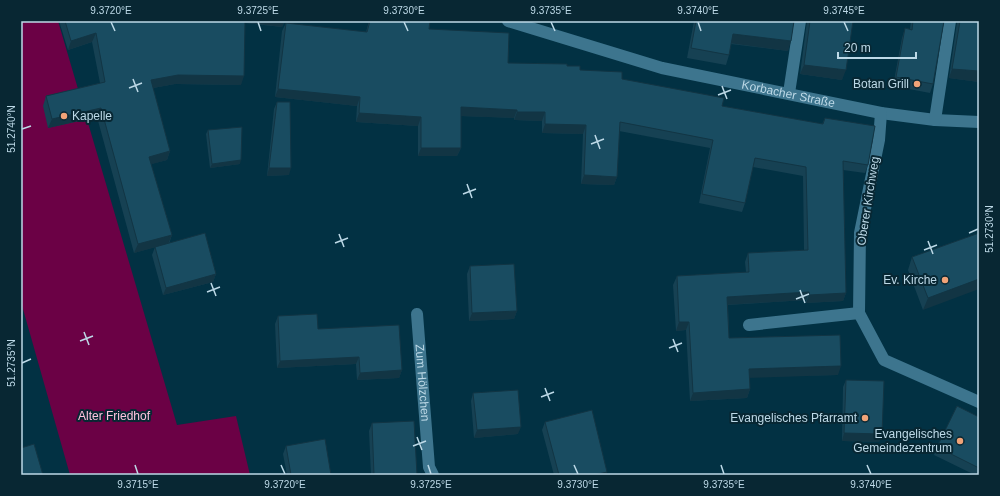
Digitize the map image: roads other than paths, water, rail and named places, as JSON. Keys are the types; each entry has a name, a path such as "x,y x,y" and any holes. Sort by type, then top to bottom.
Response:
{"street":[{"name":"Korbacher Straße","path":"508,21 662,68 881,113 935,120 979,122"},
{"path":"789,93 800,21"},
{"path":"935,120 950,21"},
{"name":"Oberer Kirchweg","path":"881,113 879,140 860,233 859,313 884,360 979,402"},
{"path":"749,325 859,313"},
{"name":"Zum Hölzchen","path":"417,314 429,467 433,475"}],"place":[{"name":"Botan Grill","path":"917,84"},
{"name":"Kapelle","path":"64,116"},
{"name":"Ev. Kirche","path":"945,280"},
{"name":"Evangelisches Pfarramt","path":"865,418"},
{"name":"Evangelisches Gemeindezentrum","path":"960,441"}],"park label":[{"name":"Alter Friedhof","path":"114,416"}]}
